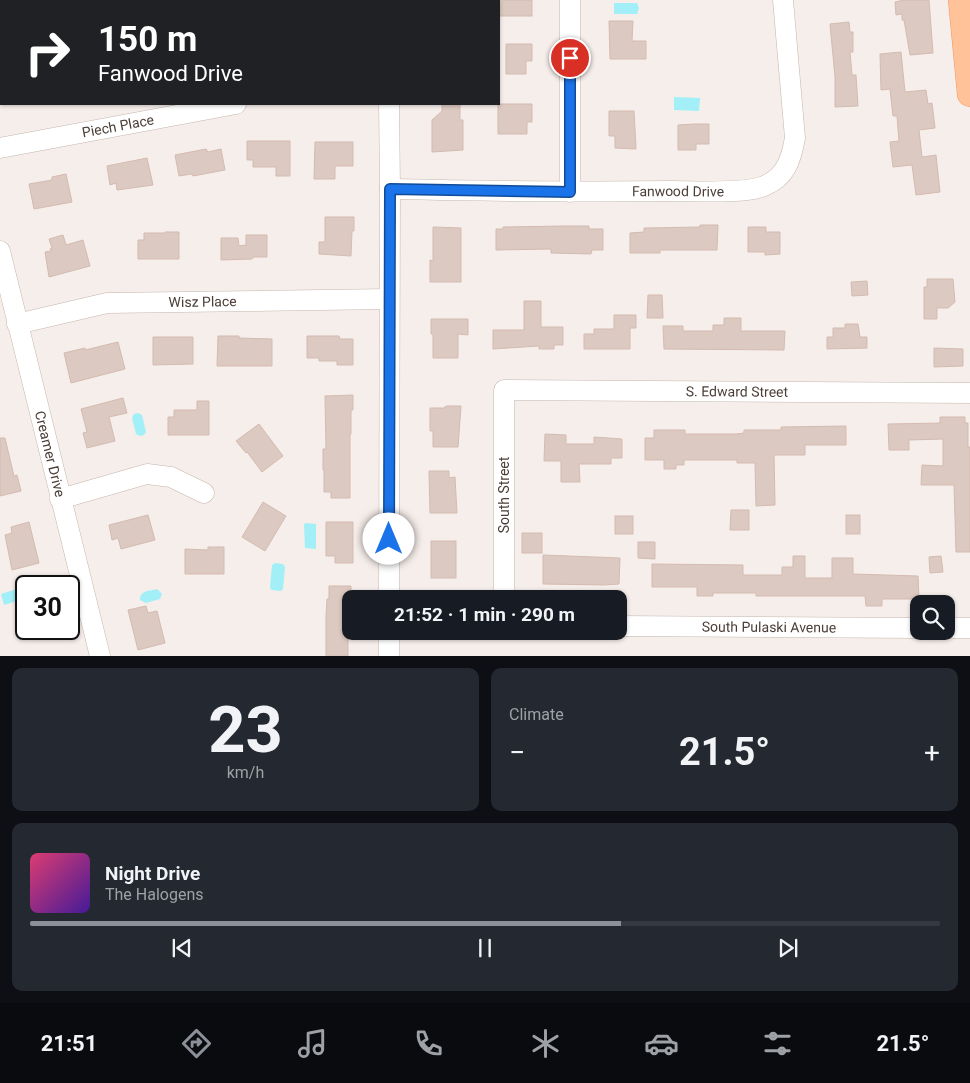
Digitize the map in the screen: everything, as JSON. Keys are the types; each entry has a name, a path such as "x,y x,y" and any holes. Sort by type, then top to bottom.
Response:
{"main road":[{"path":"961,0 970,94"}],"street":[{"path":"570,0 570,192"},
{"name":"Fanwood Drive","path":"390,189 570,192 734,191 762,187 778,178 792,158 795,138 783,0"},
{"name":"Piech Place","path":"0,148 231,105"},
{"path":"389,105 389,590"},
{"name":"Creamer Drive","path":"0,251 100,656"},
{"name":"Wisz Place","path":"17,324 106,303 389,299"},
{"name":"S. Edward Street","path":"504,390 970,394"},
{"name":"South Street","path":"504,390 504,590"},
{"path":"60,499 147,474 171,478 204,493"},
{"name":"South Pulaski Avenue","path":"627,626 910,628"},
{"path":"955,628 970,628"},
{"path":"389,640 389,656"}],"water":[{"path":"614,3 637,3 639,8 637,14 614,14"},
{"path":"674,97 700,98 699,111 674,110"},
{"path":"134,414 142,415 146,432 140,436 136,434 132,418"},
{"path":"304,524 316,524 316,549 305,548"},
{"path":"275,563 283,564 285,567 283,589 281,591 270,588 272,565"},
{"path":"157,589 162,594 160,599 146,603 140,600 142,594"},
{"path":"15,590 15,602 4,605 1,594"}],"building":[{"path":"500,0 532,0 532,16 500,16"},
{"path":"929,0 933,53 910,55 902,14 896,15 895,2"},
{"path":"609,21 633,21 632,41 646,41 646,59 610,59"},
{"path":"849,22 850,32 853,32 853,52 850,52 852,75 856,75 858,106 835,107 835,77 830,24"},
{"path":"506,44 532,44 532,61 526,61 526,74 506,74"},
{"path":"901,52 905,92 926,90 928,104 932,103 935,128 919,130 922,157 936,155 940,192 916,195 912,165 893,167 890,142 899,141 897,116 893,116 890,89 881,90 880,54"},
{"path":"532,104 532,122 527,122 527,134 498,134 498,105"},
{"path":"442,105 460,105 460,120 463,120 463,150 432,152 432,120 442,111"},
{"path":"609,111 634,111 636,149 615,148 615,136 609,136"},
{"path":"709,124 709,144 696,144 696,150 678,150 678,125"},
{"path":"247,141 290,141 290,176 276,176 276,167 253,167 253,160 247,160"},
{"path":"315,142 353,142 353,166 335,166 335,179 314,179"},
{"path":"206,149 208,152 221,149 225,170 193,176 192,174 179,176 175,155"},
{"path":"147,158 153,185 117,190 116,183 110,185 107,166"},
{"path":"66,174 72,202 34,209 29,184 52,180 52,177"},
{"path":"325,217 354,217 351,256 319,254 319,242 325,242"},
{"path":"700,225 718,225 717,250 660,250 660,253 630,253 630,233 644,232 644,228 700,227"},
{"path":"589,226 589,229 603,229 603,250 592,250 591,254 551,253 551,249 496,250 496,229 503,229 503,227"},
{"path":"433,227 461,228 461,282 430,282 430,260 433,261"},
{"path":"748,227 766,227 766,232 780,232 780,254 765,255 765,252 748,252"},
{"path":"179,232 179,259 138,259 138,240 144,240 144,233"},
{"path":"63,235 66,245 83,240 90,266 49,277 45,252 51,251 50,249 52,248 49,239"},
{"path":"246,235 267,235 267,257 221,260 221,238 238,238 239,246 246,245"},
{"path":"927,279 953,279 955,302 948,308 937,308 937,319 924,319 924,287 927,287"},
{"path":"867,281 868,295 852,296 851,282"},
{"path":"648,295 662,295 663,318 647,318"},
{"path":"524,301 541,301 541,327 563,327 563,345 554,345 554,349 539,349 539,346 493,349 493,330 524,330"},
{"path":"614,315 636,315 636,328 630,328 630,349 584,349 584,334 594,334 594,329 614,329"},
{"path":"724,318 741,318 741,331 785,331 784,350 664,349 663,326 683,326 683,331 713,331 713,325 724,325"},
{"path":"431,319 468,319 468,335 458,334 458,358 433,358"},
{"path":"845,324 858,324 860,337 867,337 867,348 827,349 827,337 833,337 833,328 845,328"},
{"path":"218,336 272,339 272,366 217,366"},
{"path":"307,336 339,336 340,339 353,339 353,365 337,365 337,361 319,361 319,358 307,358"},
{"path":"153,337 193,337 193,364 153,365"},
{"path":"118,342 125,369 71,383 64,353"},
{"path":"934,348 963,349 963,366 934,367"},
{"path":"353,395 350,434 350,498 331,498 331,492 324,492 323,449 326,449 325,396"},
{"path":"123,398 127,413 109,417 115,441 87,448 83,433 87,432 81,409"},
{"path":"197,401 209,401 209,435 168,435 168,417 174,417 174,410 197,410"},
{"path":"446,406 461,406 458,447 433,447 433,431 430,431 430,408 444,408"},
{"path":"940,417 965,417 965,423 968,423 968,447 970,447 970,552 956,552 954,485 921,485 922,465 943,466 943,439 909,440 909,450 889,450 888,424 940,423"},
{"path":"259,424 283,456 262,472 236,441"},
{"path":"846,426 846,445 805,445 805,455 774,455 775,505 756,506 755,463 737,463 737,460 684,460 684,465 676,465 676,469 664,469 664,460 645,460 645,438 654,438 654,430 685,430 685,434 737,434 744,433 744,430 781,430 781,427"},
{"path":"545,434 566,435 566,444 594,444 594,437 622,439 622,458 611,458 611,464 579,464 580,482 561,482 561,461 544,461"},
{"path":"0,438 5,438 14,476 17,475 21,491 0,496"},
{"path":"429,471 449,471 449,478 455,477 457,513 430,513"},
{"path":"263,502 286,516 265,551 242,537"},
{"path":"731,510 749,510 749,530 730,530"},
{"path":"148,515 155,540 121,549 118,538 112,540 109,525"},
{"path":"846,515 860,515 860,534 846,534"},
{"path":"615,516 633,516 633,534 615,534"},
{"path":"29,522 39,563 12,570 5,535 12,533 11,527"},
{"path":"326,522 353,522 353,563 335,563 335,556 326,556"},
{"path":"522,533 542,533 542,553 522,553"},
{"path":"431,541 456,541 456,578 431,578"},
{"path":"638,542 655,542 655,559 638,558"},
{"path":"208,547 224,547 224,574 185,574 185,549 208,550"},
{"path":"543,555 620,558 619,584 543,584"},
{"path":"793,556 805,556 805,578 832,578 832,558 853,558 853,574 918,576 919,595 910,595 910,599 882,599 882,606 866,606 865,596 756,596 756,593 713,593 713,596 697,596 697,587 652,587 652,564 743,565 743,575 782,575 782,567 793,567"},
{"path":"941,556 943,572 930,573 929,557"},
{"path":"329,586 351,586 351,590 342,590 342,640 348,640 348,656 326,656 326,616 327,599 329,599"},
{"path":"146,606 148,613 157,611 165,643 138,650 128,610"}],"route":[{"path":"389,539 390,189 570,192 570,58"}]}
